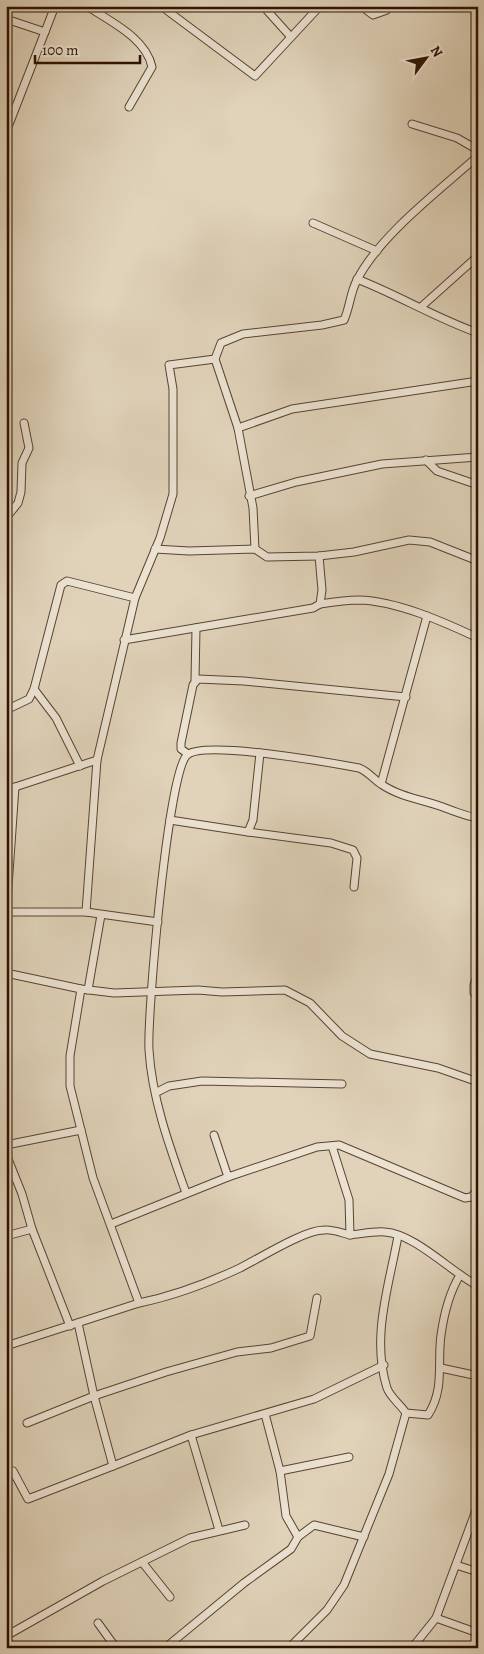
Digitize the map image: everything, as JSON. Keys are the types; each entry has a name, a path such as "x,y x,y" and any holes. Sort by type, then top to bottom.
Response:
{"main road":[{"path":"6,1641 10,1648"}],"street":[{"path":"6,132 55,6"},
{"path":"87,6 126,32 149,54 152,67 129,107"},
{"path":"161,6 255,76 290,36 320,6"},
{"path":"263,6 290,36"},
{"path":"360,6 373,15 387,10 389,6"},
{"path":"6,19 46,32"},
{"path":"412,124 457,138 478,150"},
{"path":"255,549 252,508 238,428 216,359 221,343 243,334 322,325 344,320 357,279 377,251 396,230 478,156"},
{"path":"313,223 377,251"},
{"path":"421,307 478,256"},
{"path":"357,279 478,333"},
{"path":"86,912 97,760 135,598 156,550 173,494 173,389 169,365 216,359"},
{"path":"238,428 292,409 478,381"},
{"path":"6,518 18,503 21,492 22,463 29,448 24,423"},
{"path":"249,496 296,482 382,464 478,457"},
{"path":"426,460 437,471 478,485"},
{"path":"156,550 255,549 267,557 319,556 363,551 396,541 410,540 443,546 478,561"},
{"path":"319,556 322,590 320,604"},
{"path":"6,710 29,699 34,689 61,585 67,581 135,598"},
{"path":"124,640 305,610 320,604 360,600 427,616 478,638"},
{"path":"380,784 406,697 427,616"},
{"path":"196,628 195,681 181,744 181,749 188,754 206,750 260,754 359,768 369,772 380,784 405,796 449,809 458,815 478,818"},
{"path":"195,681 244,680 406,697"},
{"path":"34,689 56,718 80,766"},
{"path":"186,1193 168,1143 149,1051 150,991 170,820 177,775 188,754"},
{"path":"248,832 253,820 260,754"},
{"path":"6,790 97,760"},
{"path":"15,787 7,901 6,974 85,990 114,993 285,990 310,1003 342,1036 370,1054 438,1068 478,1082"},
{"path":"170,820 331,843 353,850 357,858 354,887"},
{"path":"7,912 86,912 158,922"},
{"path":"102,914 70,1056 70,1086 93,1178 139,1303"},
{"path":"478,973 474,985 474,993 478,997"},
{"path":"157,1092 168,1086 202,1081 342,1084"},
{"path":"6,1145 80,1130"},
{"path":"214,1135 228,1177"},
{"path":"111,1224 228,1177 317,1147 339,1145 465,1198 471,1197 478,1190"},
{"path":"332,1146 349,1200 350,1234"},
{"path":"6,1154 22,1194 32,1229 70,1326"},
{"path":"6,1236 32,1229"},
{"path":"6,1346 139,1303 158,1299 238,1268 284,1244 323,1229 350,1234 386,1232 398,1236 431,1254 478,1286"},
{"path":"398,1236 383,1302 381,1344 388,1390 406,1413 428,1415 436,1402 442,1368 441,1336 451,1290 460,1275"},
{"path":"27,1423 94,1396 237,1352 271,1348 310,1336 317,1298"},
{"path":"78,1323 94,1396 113,1466"},
{"path":"13,1471 28,1499 191,1435 314,1399 384,1365"},
{"path":"442,1368 478,1376"},
{"path":"289,1648 327,1610 344,1585 389,1474 406,1413"},
{"path":"265,1414 280,1471 286,1516 298,1537"},
{"path":"191,1435 219,1530"},
{"path":"280,1471 350,1457"},
{"path":"412,1648 436,1618 478,1505"},
{"path":"6,1636 103,1581 190,1538 245,1525"},
{"path":"165,1648 244,1583 291,1549 298,1537 314,1525 364,1537"},
{"path":"142,1562 170,1597"},
{"path":"456,1565 478,1572"},
{"path":"436,1618 478,1633"},
{"path":"98,1623 116,1648"}]}
